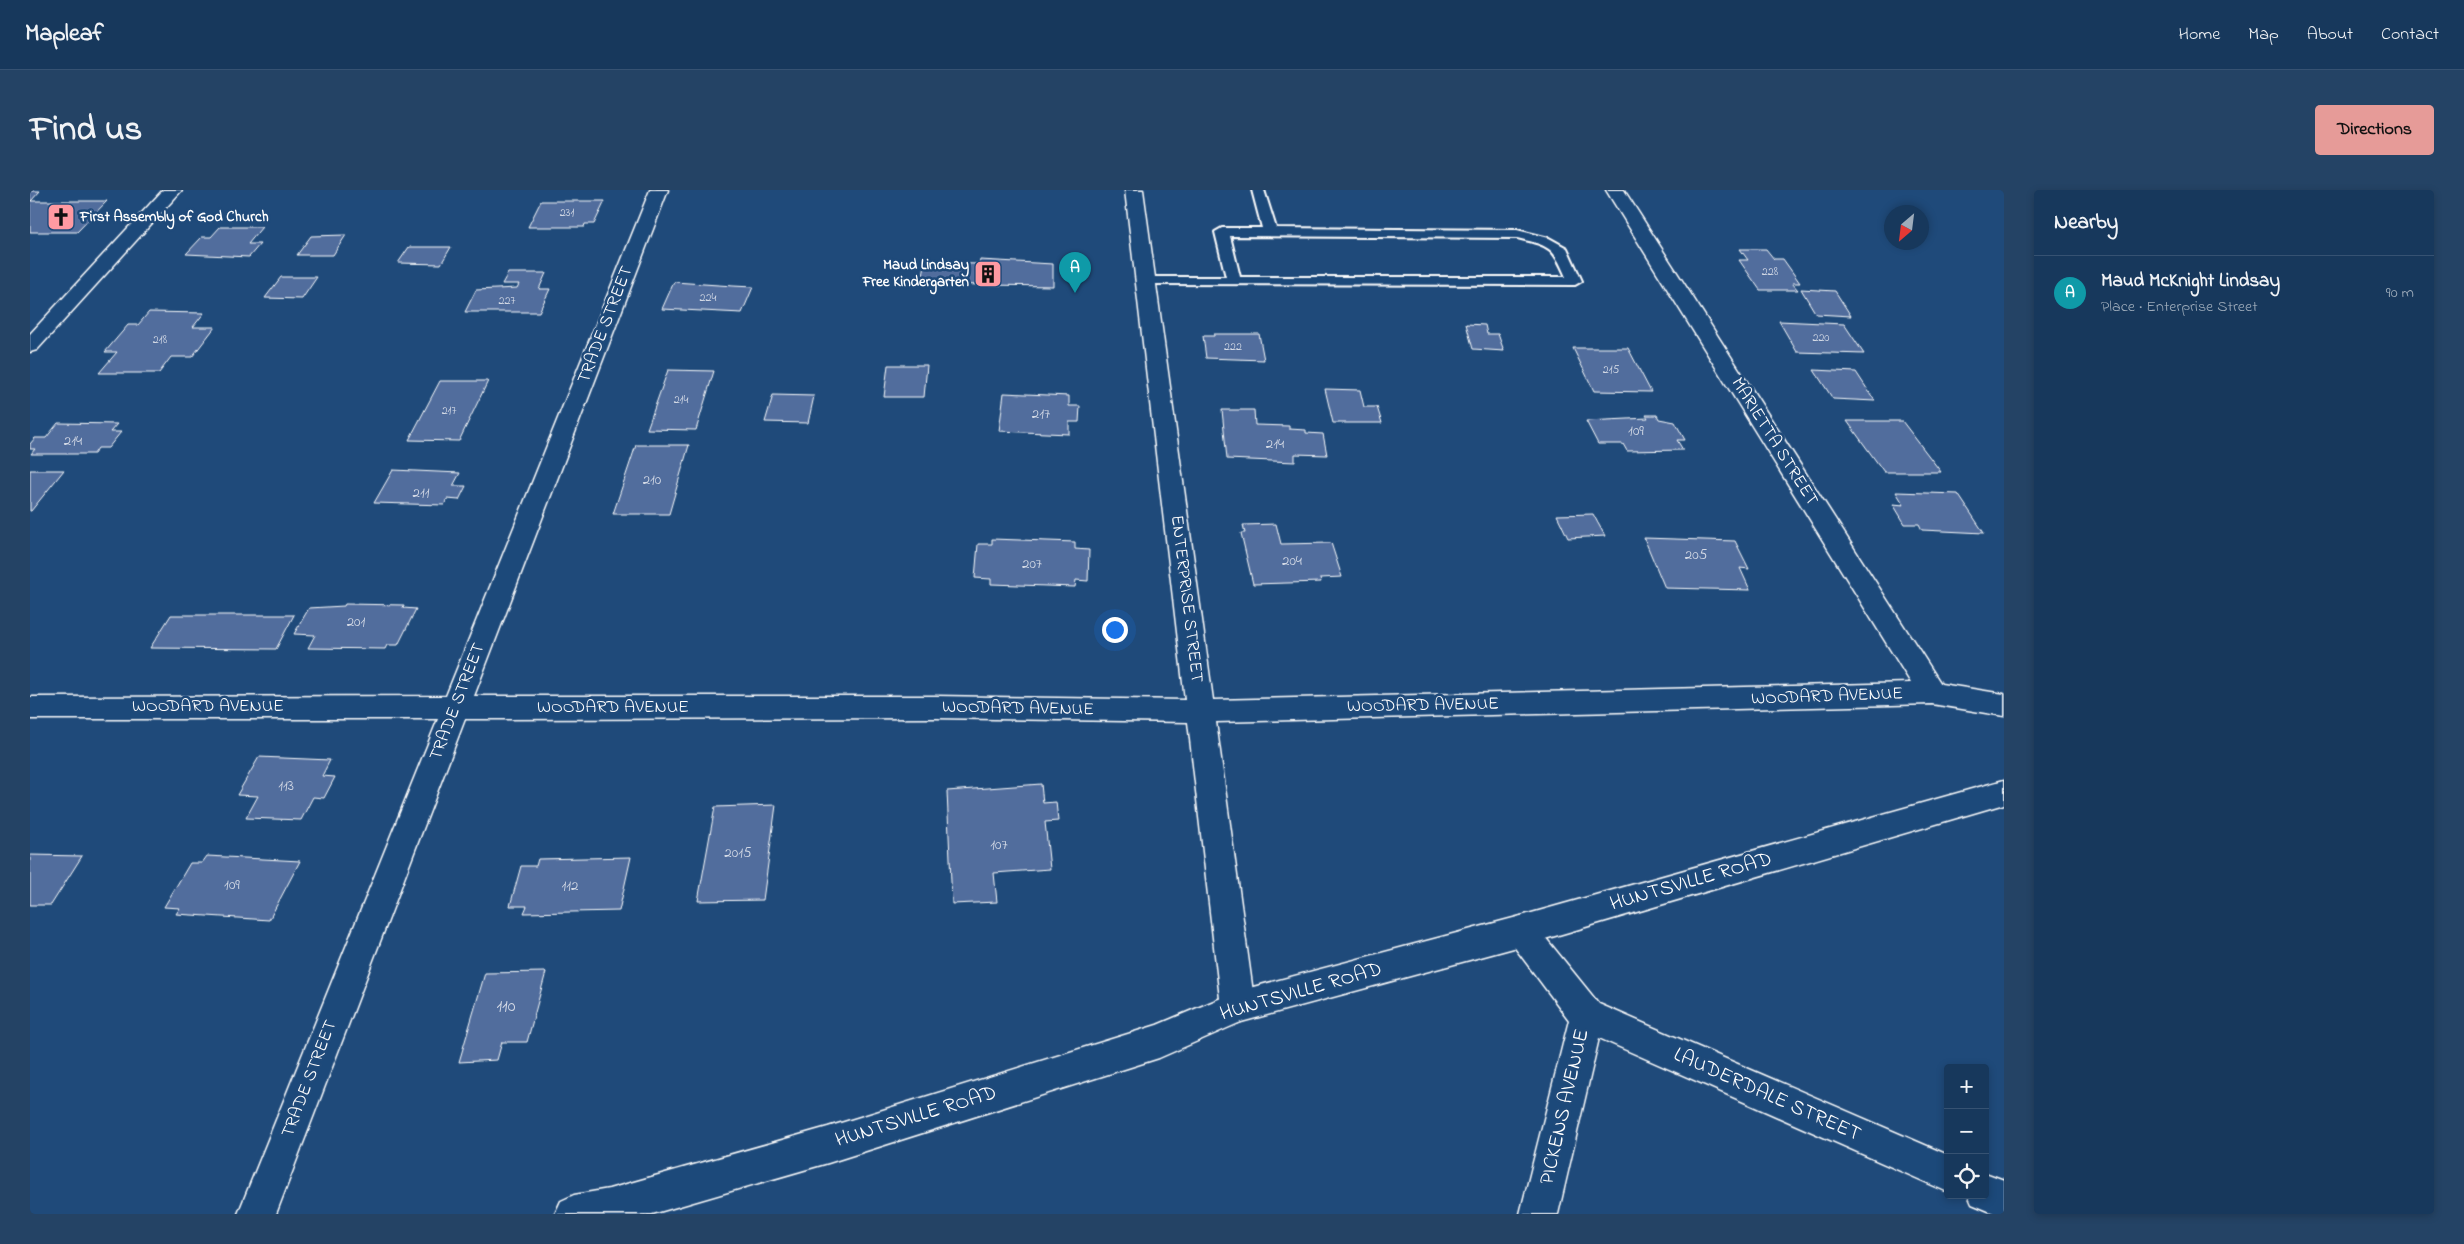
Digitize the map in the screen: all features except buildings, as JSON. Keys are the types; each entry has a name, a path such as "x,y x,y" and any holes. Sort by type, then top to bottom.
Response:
{"street":[{"path":"30,346 173,190"},
{"name":"TRADE STREET","path":"257,1214 659,190"},
{"name":"ENTERPRISE STREET","path":"1134,190 1238,1007"},
{"name":"MARIETTA STREET","path":"1615,190 1932,693"},
{"name":"WOODARD AVENUE","path":"30,708 222,706 936,708 1200,711 1932,693 2004,705"},
{"name":"HUNTSVILLE ROAD","path":"574,1214 609,1208 828,1145 1160,1041 1238,1007 1521,932 2004,792"},
{"name":"PICKENS AVENUE","path":"1521,932 1586,1016 1539,1214"},
{"name":"LAUDERDALE STREET","path":"1586,1016 1944,1172"},
{"path":"1989,1193 2004,1199"}],"lane":[{"path":"1258,190 1270,232"},
{"path":"1146,281 1234,281 1575,281 1562,252 1544,241 1517,234 1222,232 1234,281"}],"place":[{"name":"First Assembly of God Church","path":"61,217"},
{"name":"Maud Lindsay Free Kindergarten","path":"988,274"},
{"name":"Maud McKnight Lindsay","path":"1075,293"}]}
